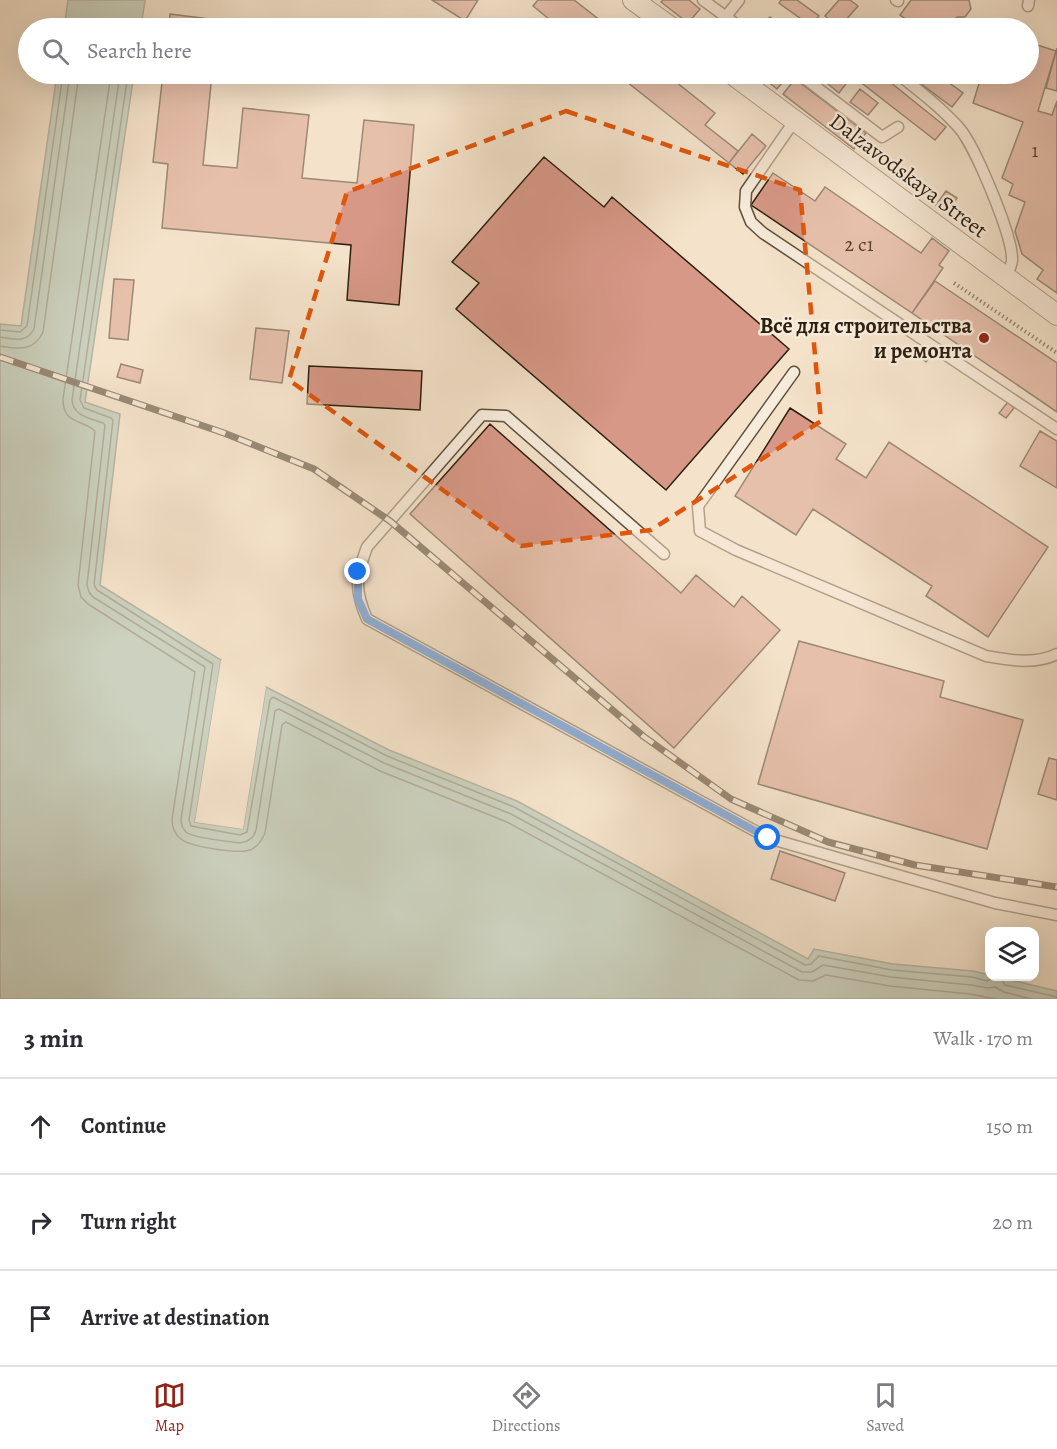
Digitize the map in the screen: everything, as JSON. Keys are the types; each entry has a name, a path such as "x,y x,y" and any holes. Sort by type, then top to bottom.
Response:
{"street":[{"path":"633,0 658,18"},
{"name":"Dalzavodskaya Street","path":"746,84 1057,315"}],"lane":[{"path":"703,0 726,17 739,0"},
{"path":"812,84 882,138 898,127"},
{"path":"910,84 945,113 962,131 991,190 1008,238 1012,261 1006,277"},
{"path":"795,120 746,191 745,207 751,222 1057,429"},
{"path":"794,372 698,506 700,531 736,550 986,656 1018,661 1057,654"},
{"path":"664,554 506,416 482,415 367,547 358,572 358,599 367,619 768,838 995,903 1057,915"}],"path":[{"path":"954,284 1057,353"}],"highlighted area":[{"path":"566,111 800,190 821,421 651,530 521,546 289,380 347,192"}],"water":[{"path":"68,0 145,0 142,18 65,18"},
{"path":"56,84 133,84 85,402 120,414 100,585 221,660 195,822 243,829 266,687 389,750 517,801 808,959 814,949 893,964 973,971 985,974 985,981 1015,981 1057,991 1057,999 0,999 0,324 21,326"}],"pier":[{"path":"221,660 223,662 198,820 240,826 263,685 266,687 243,829 195,822"}],"building":[{"path":"432,0 478,0 467,18 460,18"},
{"path":"538,0 574,0 597,18 548,18 533,6"},
{"path":"663,0 689,0 700,9 692,18 682,18 661,2"},
{"path":"781,0 797,0 819,16 817,18 800,18 779,3"},
{"path":"839,0 850,0 858,6 848,18 825,16"},
{"path":"911,0 969,0 971,9 965,17 956,18 904,18 900,15"},
{"path":"170,14 201,18 170,18"},
{"path":"1039,46 1056,51 1038,111 1052,115 1057,101 1057,293 1037,279 1043,270 1022,254 1015,231 1025,202 1009,195 1013,184 1002,178 1023,122 973,103 979,84 1039,84"},
{"path":"1057,48 1057,91 1046,88"},
{"path":"162,84 211,84 203,165 237,168 243,108 309,115 302,178 357,183 364,120 414,125 399,305 347,300 351,245 162,228 168,164 153,162"},
{"path":"630,84 679,84 715,113 705,125 738,151 729,163"},
{"path":"771,84 781,84 777,89"},
{"path":"791,84 802,84 866,133 854,149 783,94"},
{"path":"828,84 846,84 839,93"},
{"path":"863,84 892,84 946,127 935,140"},
{"path":"921,84 951,84 963,93 952,107"},
{"path":"860,89 878,103 868,115 850,102"},
{"path":"752,134 766,146 743,174 729,163"},
{"path":"544,157 604,207 612,197 789,349 666,490 456,309 479,283 452,262"},
{"path":"773,173 815,201 825,187 921,253 932,238 949,251 939,265 943,268 912,313 751,205"},
{"path":"946,191 957,198 947,213 936,205"},
{"path":"114,279 134,280 128,340 109,338"},
{"name":"Всё для строительства и ремонта","path":"935,281 1057,363 1057,412 912,313"},
{"path":"256,328 289,331 282,383 250,379"},
{"path":"927,347 933,352 926,362 920,357"},
{"path":"121,364 143,370 140,383 117,377"},
{"path":"309,366 422,371 420,410 307,404"},
{"path":"1008,402 1014,408 1006,418 999,413"},
{"path":"790,408 846,444 836,459 866,478 889,442 1048,547 988,637 926,596 932,586 813,509 796,535 735,496"},
{"path":"490,424 681,593 696,575 734,607 742,596 780,630 674,748 410,514"},
{"path":"1040,431 1057,441 1057,488 1020,466"},
{"path":"799,641 944,681 940,697 1023,720 987,849 758,784"},
{"path":"1049,758 1057,760 1057,800 1038,794"},
{"path":"780,851 845,873 835,901 771,879"}],"railway":[{"path":"0,357 224,433 314,469 390,521 643,736 731,799 828,842 915,865 1057,887"}],"place":[{"name":"Всё для строительства и ремонта","path":"984,338"}],"route":[{"path":"358,572 358,599 367,619 768,838"}]}
